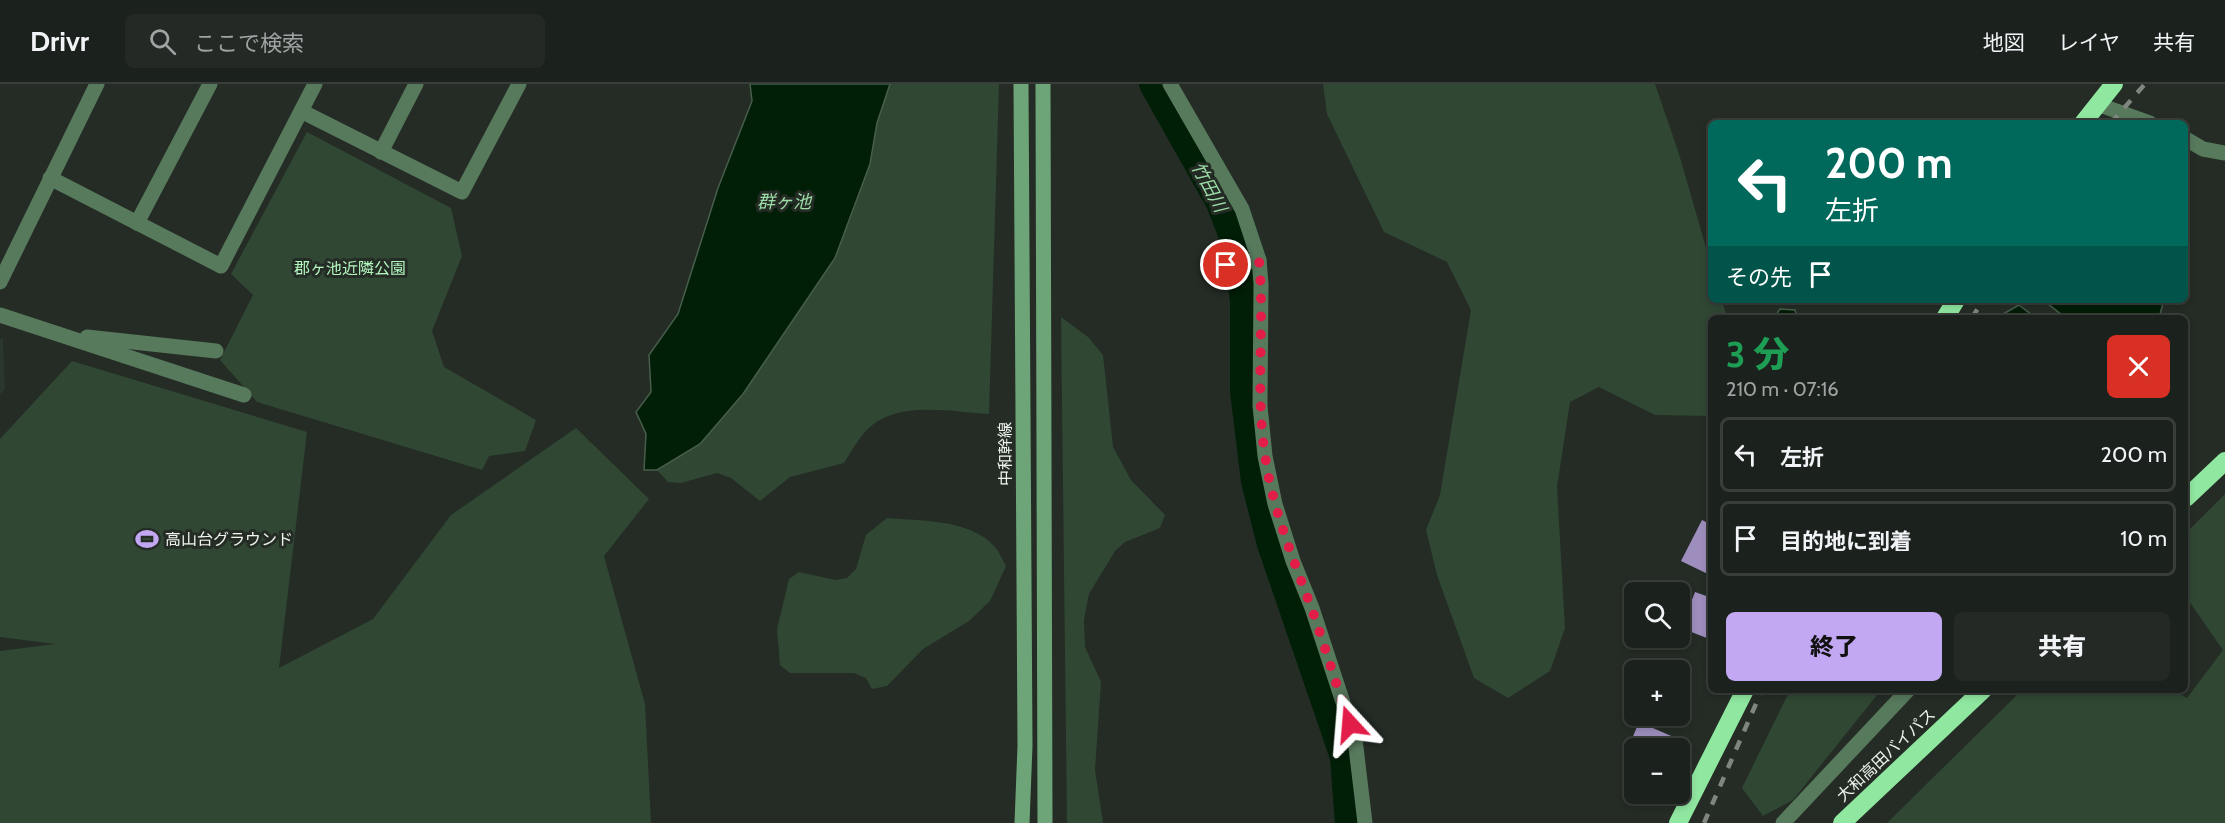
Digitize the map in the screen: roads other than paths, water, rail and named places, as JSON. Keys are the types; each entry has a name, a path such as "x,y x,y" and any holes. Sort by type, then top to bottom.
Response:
{"highway":[{"path":"2085,120 2114,84"},
{"path":"2188,496 2225,461"},
{"path":"1678,823 1744,693"},
{"name":"大和高田バイパス","path":"1842,823 1980,693"},
{"path":"1687,823 1720,743"}],"main road":[{"name":"中和幹線","path":"1021,84 1025,746 1022,823"},
{"path":"1043,84 1045,823"}],"street":[{"path":"0,282 98,84"},
{"path":"137,223 210,84"},
{"path":"50,178 221,266 315,84"},
{"path":"381,152 416,84"},
{"path":"301,111 462,192 519,84"},
{"path":"1170,84 1242,209 1259,260 1261,284 1260,406 1265,456 1275,504 1355,740 1365,823"},
{"path":"2097,104 2142,120"},
{"path":"2188,140 2203,149 2225,153"},
{"path":"1226,265 1259,260"},
{"path":"0,315 244,395"},
{"path":"56,333 216,351"},
{"path":"1783,823 1905,693"}],"water":[{"name":"群ヶ池","path":"750,84 890,84 877,123 870,164 835,258 743,394 700,444 657,470 644,470 646,434 636,412 651,392 649,355 678,314 718,188 752,101"},
{"path":"2047,303 2163,303 2160,315 2062,315"},
{"path":"2019,305 2032,315 2001,315"},
{"path":"1780,309 1795,310 1796,315 1776,315"}],"waterway":[{"name":"竹田川","path":"1153,84 1220,203 1239,252 1244,302 1244,391 1255,481 1271,544 1344,757 1349,823"}],"railway":[{"path":"2114,120 2145,84"},
{"path":"1974,315 1981,303"},
{"path":"1704,823 1761,693"}],"place":[{"name":"高山台グラウンド","path":"147,539"}],"park label":[{"name":"郡ヶ池近隣公園","path":"350,268"}]}
